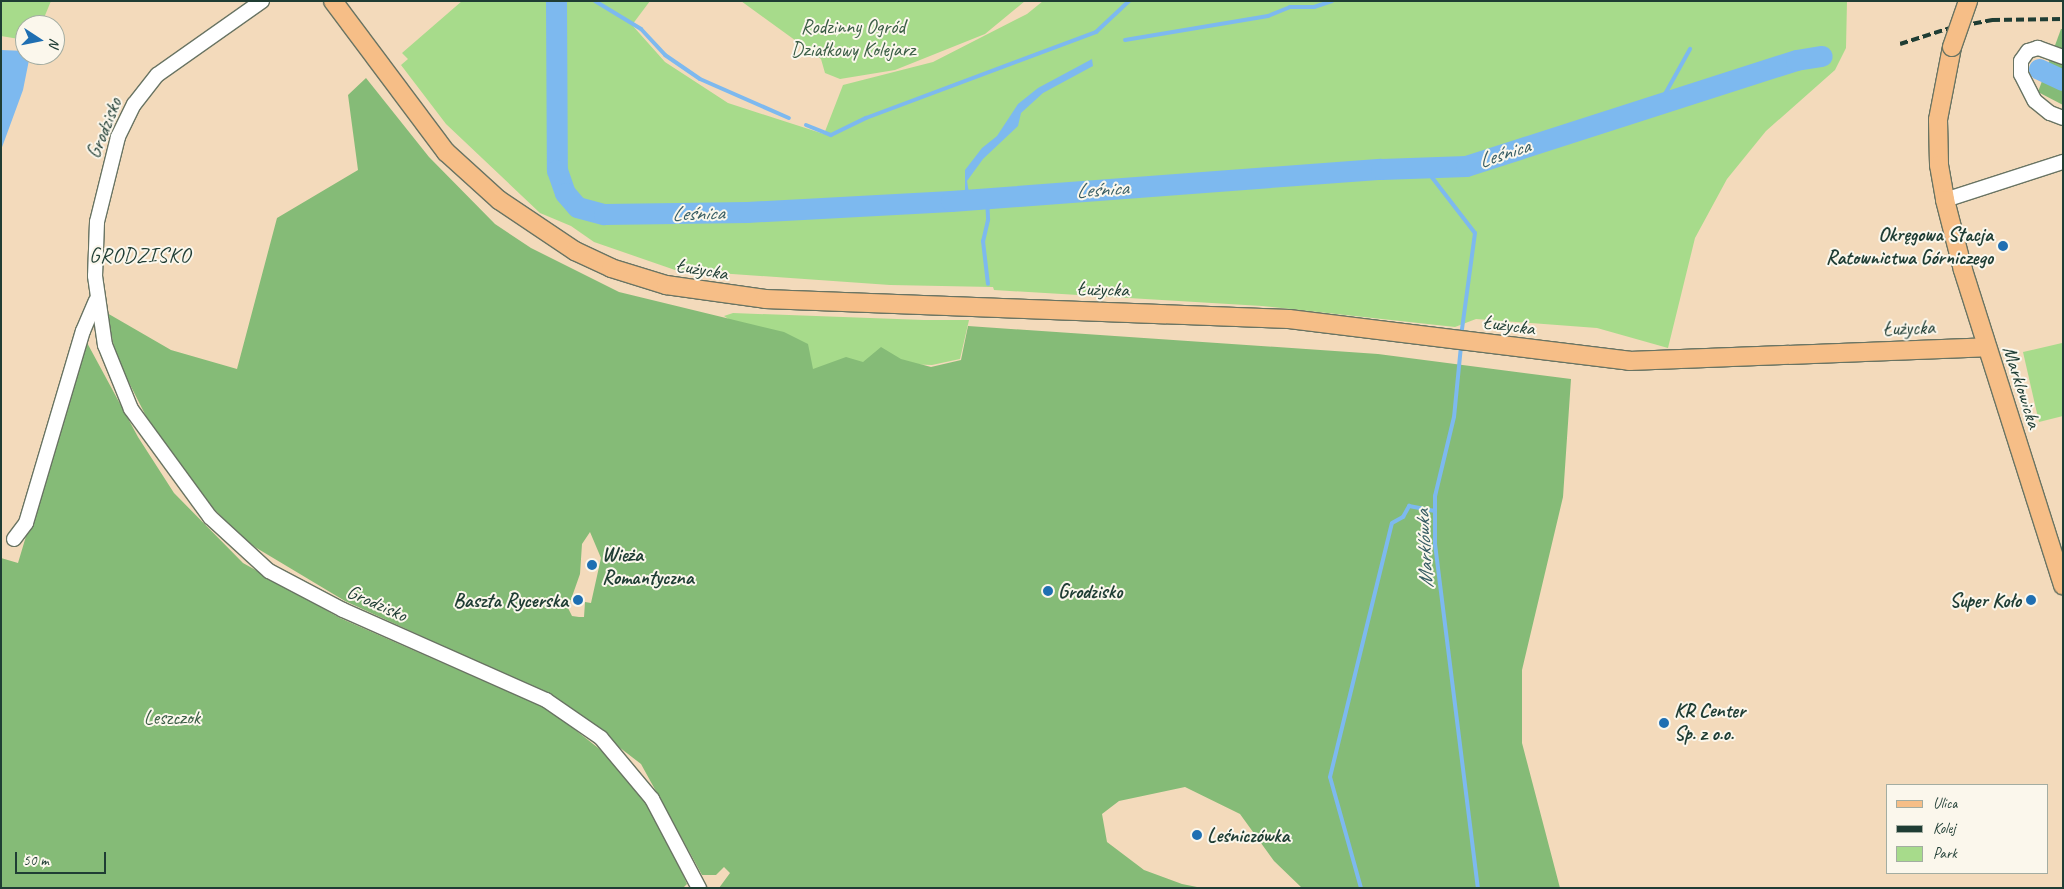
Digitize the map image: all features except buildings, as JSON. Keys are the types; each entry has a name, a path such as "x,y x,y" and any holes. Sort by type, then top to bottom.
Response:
{"main road":[{"name":"Łużycka","path":"333,1 446,152 472,177 546,234 611,268 639,278 719,295 765,299 1269,318 1450,338 1629,361 1987,347"},
{"name":"Marklowicka","path":"1968,1 1952,47 1939,105 1938,165 1945,200 1987,347 2063,586"}],"street":[{"name":"Grodzisko","path":"262,1 170,64 134,104 112,156 97,222 94,255 97,301 105,346 131,409 184,485 228,536 270,571 312,596 518,686 590,728 621,759 652,799 699,888"},
{"path":"2063,57 2038,48 2028,51 2022,61 2021,74 2035,101 2063,118"},
{"path":"1945,200 2063,162"},
{"name":"Grodzisko","path":"14,539 26,523 83,331 97,301"}],"green space":[{"path":"1,1 51,1 45,15 15,15 15,38 1,36"},
{"path":"462,1 650,1 632,25 665,62 728,103 824,134 843,85 933,62 1027,14 1043,1 1847,1 1846,48 1835,70 1766,131 1727,179 1695,238 1668,348 1597,328 1476,319 1455,327 1262,306 994,290 993,287 890,285 675,270 594,242 571,226 540,213 446,124 401,65 408,59 402,53"},
{"name":"Rodzinny Ogród Działkowy Kolejarz","path":"741,1 1025,1 985,34 895,70 840,79 825,73 821,59"},
{"path":"2061,29 2063,29 2063,105 2038,92"},
{"path":"366,78 429,157 495,224 531,248 619,292 784,332 808,344 813,369 846,357 863,362 881,347 901,359 931,367 961,360 968,326 1378,354 1571,379 1563,497 1522,670 1522,743 1560,888 1302,888 1274,861 1240,814 1185,787 1119,801 1102,814 1107,842 1144,870 1182,884 1202,888 719,888 730,873 724,867 716,875 702,875 641,764 554,697 345,601 250,544 185,481 151,426 116,357 107,313 171,350 237,369 277,218 358,170 348,95","holes":["590,532 601,558 591,603 585,602 584,617 572,616 568,608 580,574 582,544"]},
{"path":"733,313 969,320 960,359 932,365 903,364 829,387 724,316"},
{"name":"Leszczok","path":"85,339 138,437 174,493 243,563 340,618 550,710 630,773 675,856 687,884 683,888 1,888 1,558 18,563"},
{"path":"2062,343 2063,416 2039,422 2023,352"}],"water":[{"path":"1,50 15,51 15,65 28,65 23,90 1,150"},
{"path":"1092,59 1093,66 1043,93 1021,113 1018,126 983,159 967,181 970,199 965,200 965,170 982,148 997,136 1018,104 1038,88"}],"waterway":[{"name":"Leśnica","path":"556,1 557,170 565,193 577,207 604,214 747,212 951,201 1381,169 1466,166 1796,60 1822,56"},
{"path":"595,1 641,29 665,55 700,79 789,118"},
{"path":"806,125 831,135 866,118 1096,32 1129,1"},
{"path":"1125,40 1268,16 1290,7 1314,7 1332,1"},
{"path":"1660,103 1690,49"},
{"name":"Leśnica","path":"2039,69 2063,80"},
{"name":"Marklówka","path":"1424,167 1475,233 1461,336"},
{"path":"987,198 988,220 983,241 988,284"},
{"name":"Marklówka","path":"1461,346 1454,417 1435,496 1435,544 1478,888"},
{"path":"1361,888 1330,777 1392,523 1403,517 1409,506 1434,511"}],"railway":[{"path":"1900,44 1950,28 1992,20 2063,19"}],"place":[{"name":"Okręgowa Stacja Ratownictwa Górniczego","path":"2003,246"},
{"name":"Wieża Romantyczna","path":"592,565"},
{"name":"Grodzisko","path":"1048,591"},
{"name":"Baszta Rycerska","path":"578,600"},
{"name":"Super Koło","path":"2031,600"},
{"name":"KR Center Sp. z o.o.","path":"1664,723"},
{"name":"Leśniczówka","path":"1197,835"}],"district":[{"name":"GRODZISKO","path":"140,255"}]}
